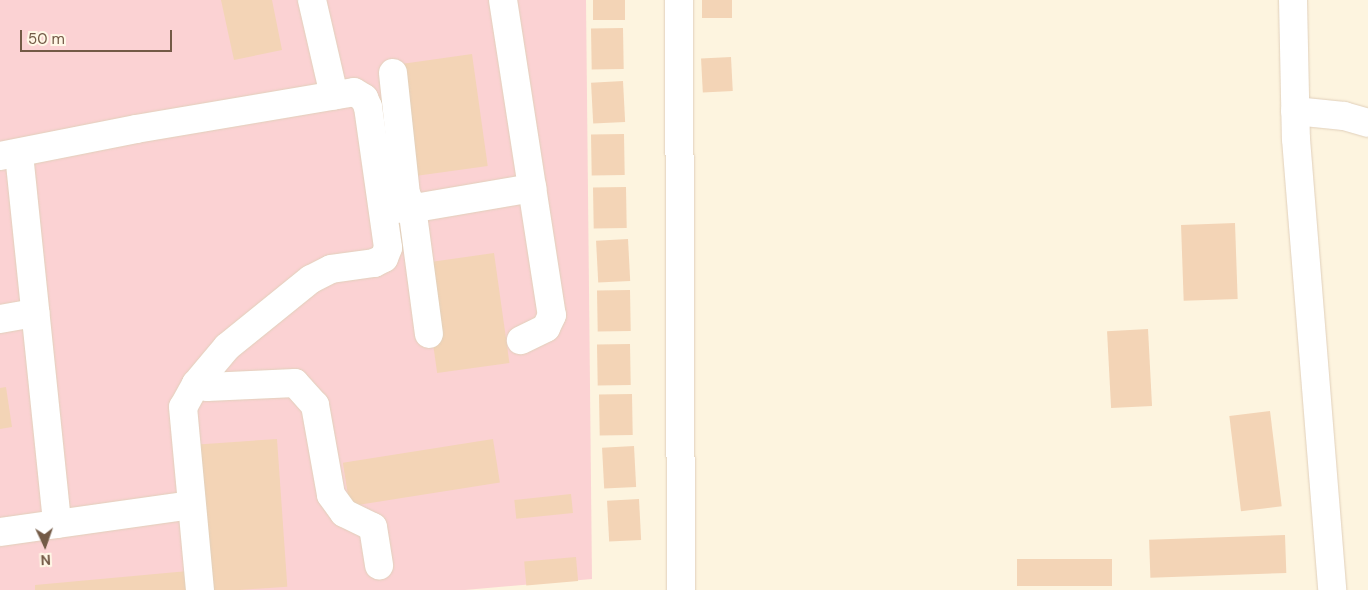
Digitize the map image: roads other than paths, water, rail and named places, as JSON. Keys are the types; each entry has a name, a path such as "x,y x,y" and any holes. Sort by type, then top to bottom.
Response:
{"street":[{"path":"312,0 334,95"},
{"path":"503,0 552,315 546,328 521,340"},
{"path":"679,0 682,590"},
{"path":"1293,0 1295,111 1332,590"},
{"path":"392,73 406,194 412,208 429,334"},
{"path":"57,524 36,313 10,155 136,129 354,92 364,98 368,107 388,248 384,258 374,263 331,270 311,279 227,347 196,384 183,407 200,590"},
{"path":"1295,111 1344,116 1368,123"},
{"path":"383,209 412,208 532,188"},
{"path":"0,319 36,313"},
{"path":"196,384 207,388 295,382 315,405 331,495 344,513 373,527 379,566"},
{"path":"0,532 191,505"}]}
